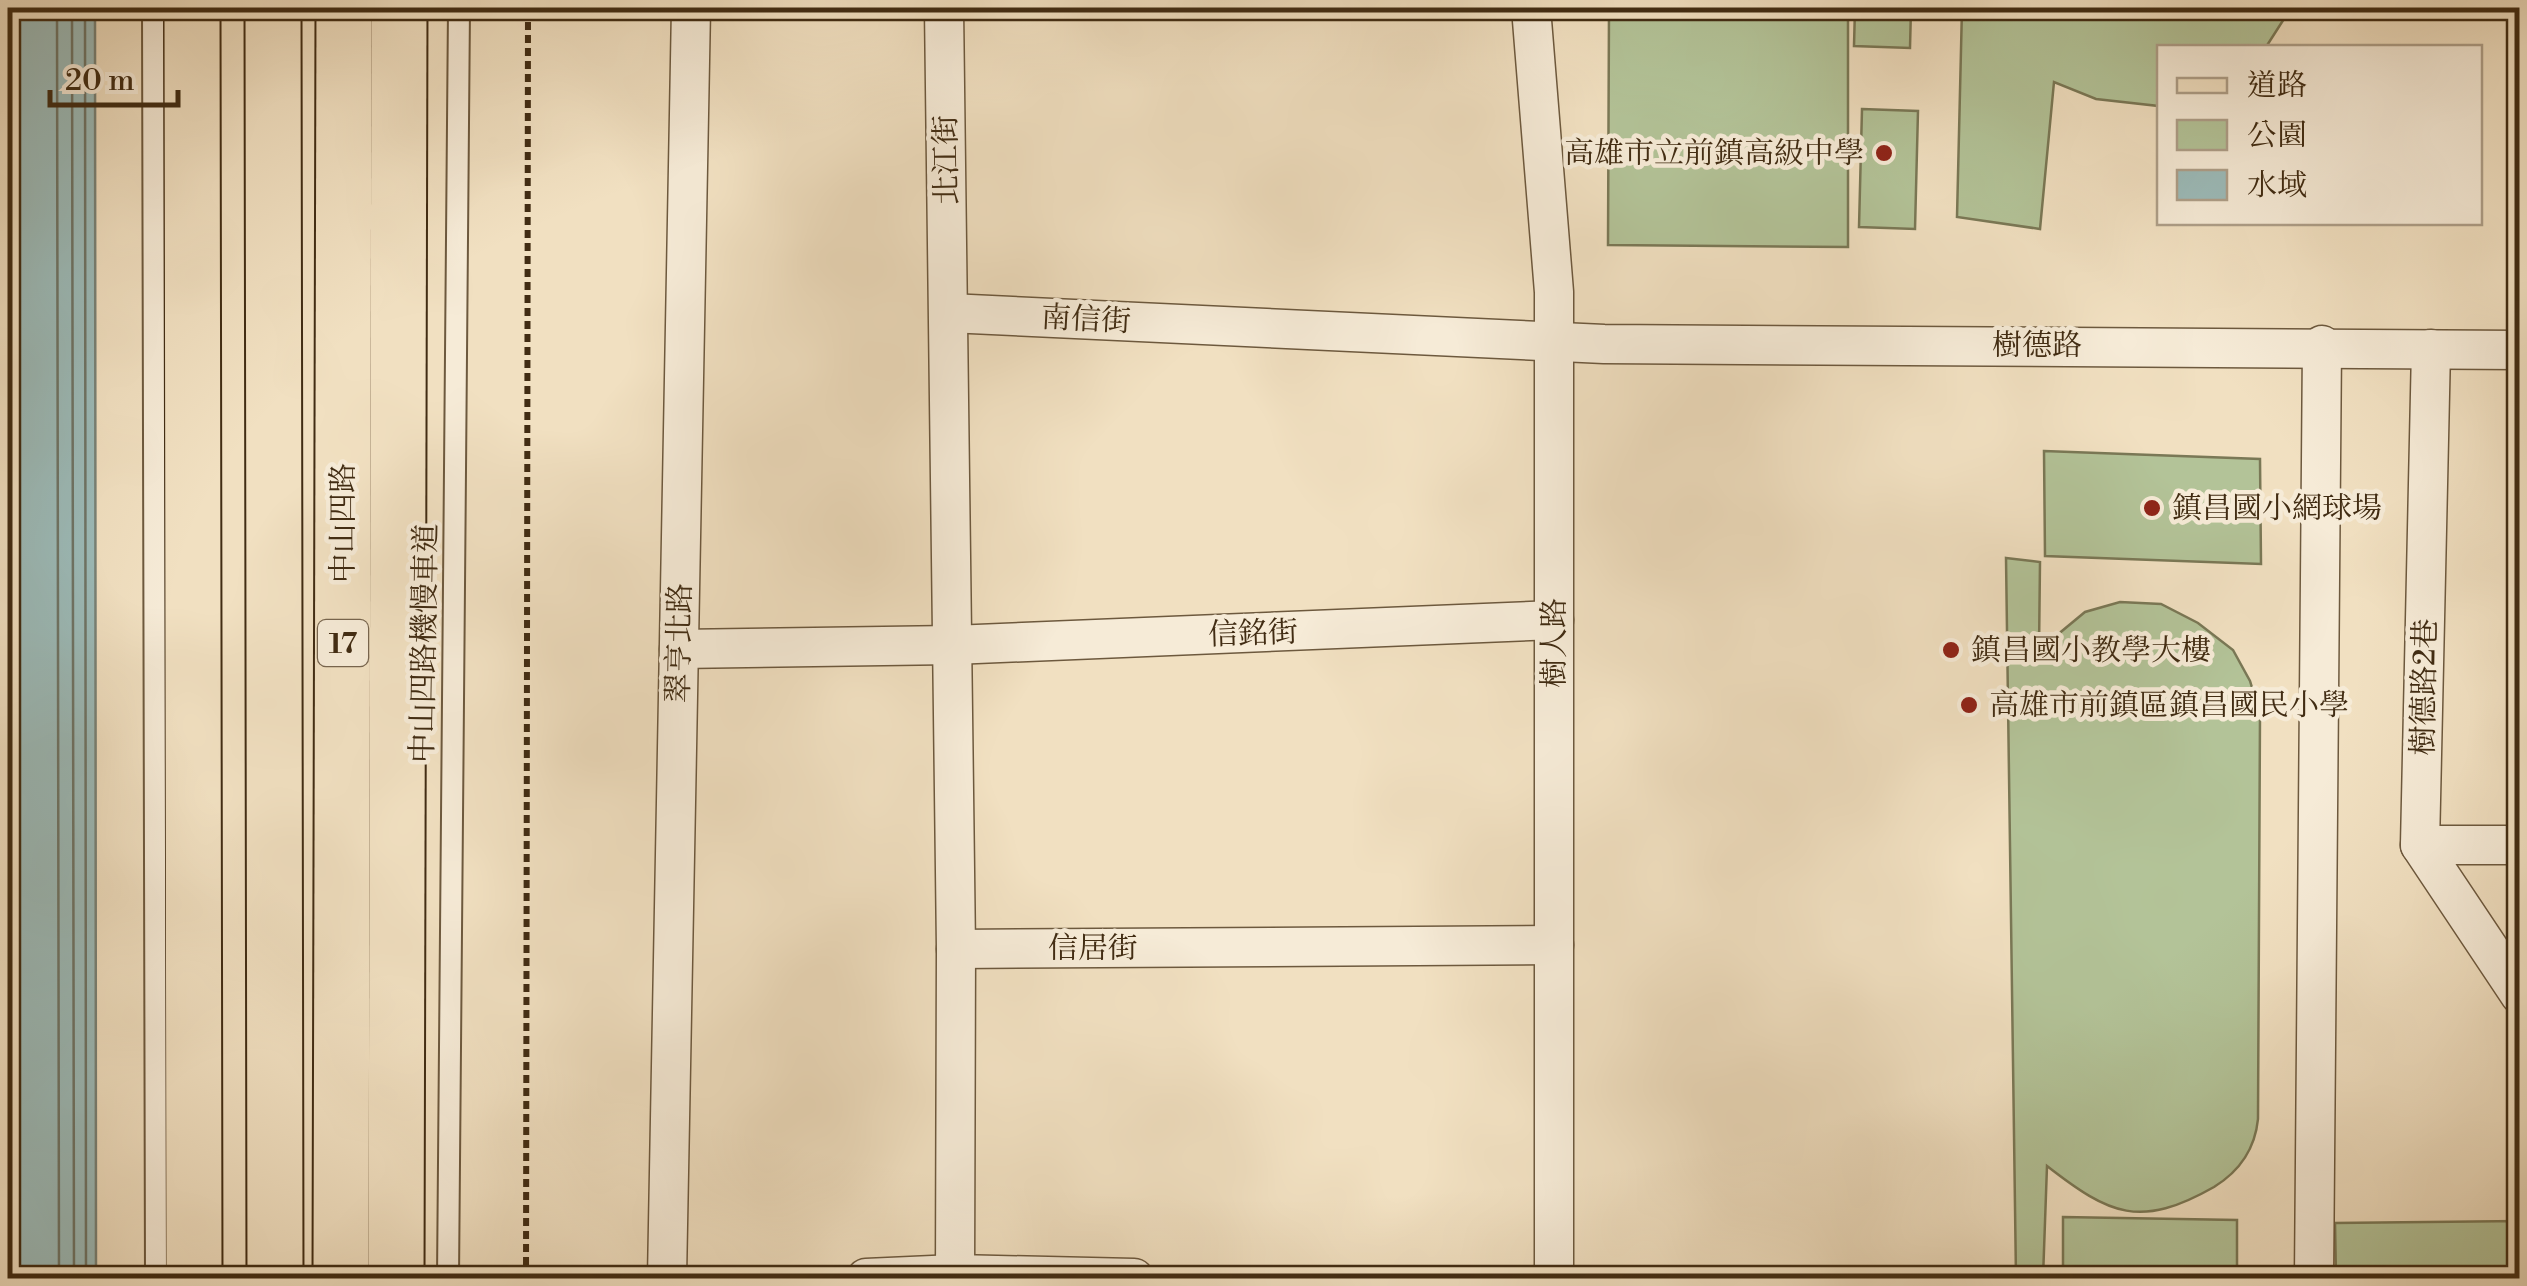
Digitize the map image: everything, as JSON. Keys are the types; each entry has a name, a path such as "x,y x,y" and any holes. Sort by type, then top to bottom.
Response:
{"main road":[{"path":"192,8 194,1278"},
{"name":"17","path":"273,8 275,1278"},
{"name":"中山四路","path":"341,1278 344,8"},
{"name":"中山四路","path":"396,1278 399,8"}],"street":[{"name":"翠亨北路","path":"667,1278 691,8"},
{"name":"北江街","path":"944,8 949,313"},
{"name":"樹人路","path":"1531,8 1554,342 1554,1278"},
{"name":"南信街","path":"949,313 1554,342"},
{"path":"949,313 956,949 954,1276"},
{"name":"樹德路","path":"1554,342 2322,345 2520,350"},
{"path":"2314,1278 2322,345"},
{"name":"樹德路2巷","path":"2420,844 2432,349"},
{"name":"信銘街","path":"679,650 952,645 1554,620"},
{"path":"2420,844 2520,846"},
{"path":"2420,844 2520,994"},
{"name":"信居街","path":"956,949 1554,944"},
{"path":"866,1278 1134,1278"}],"lane":[{"path":"153,8 156,1278"},
{"name":"中山四路機慢車道","path":"448,1278 459,8"}],"path":[{"path":"526,1278 528,8"}],"green space":[{"path":"1609,8 1848,8 1848,247 1608,245"},
{"path":"1855,8 1911,8 1910,48 1854,46"},
{"path":"1962,8 2291,8 2267,45 2157,45 2157,106 2096,99 2054,82 2040,229 1957,217"},
{"path":"1862,109 1918,111 1915,229 1859,227"},
{"name":"鎮昌國小網球場","path":"2044,451 2260,459 2261,564 2045,556"},
{"path":"2006,558 2040,562 2039,650 2085,612 2120,602 2161,604 2198,623 2233,650 2250,681 2260,714 2258,1119 2254,1140 2239,1166 2214,1187 2166,1208 2145,1212 2108,1205 2047,1166 2043,1278 2016,1278"},
{"path":"2063,1217 2237,1220 2237,1278 2063,1278"},
{"path":"2519,1221 2519,1278 2336,1278 2335,1223"}],"water":[{"path":"8,8 95,8 96,1278 8,1278"}],"place":[{"name":"高雄市立前鎮高級中學","path":"1884,153"},
{"name":"鎮昌國小網球場","path":"2152,508"},
{"name":"鎮昌國小教學大樓","path":"1951,650"},
{"name":"高雄市前鎮區鎮昌國民小學","path":"1969,705"}]}
